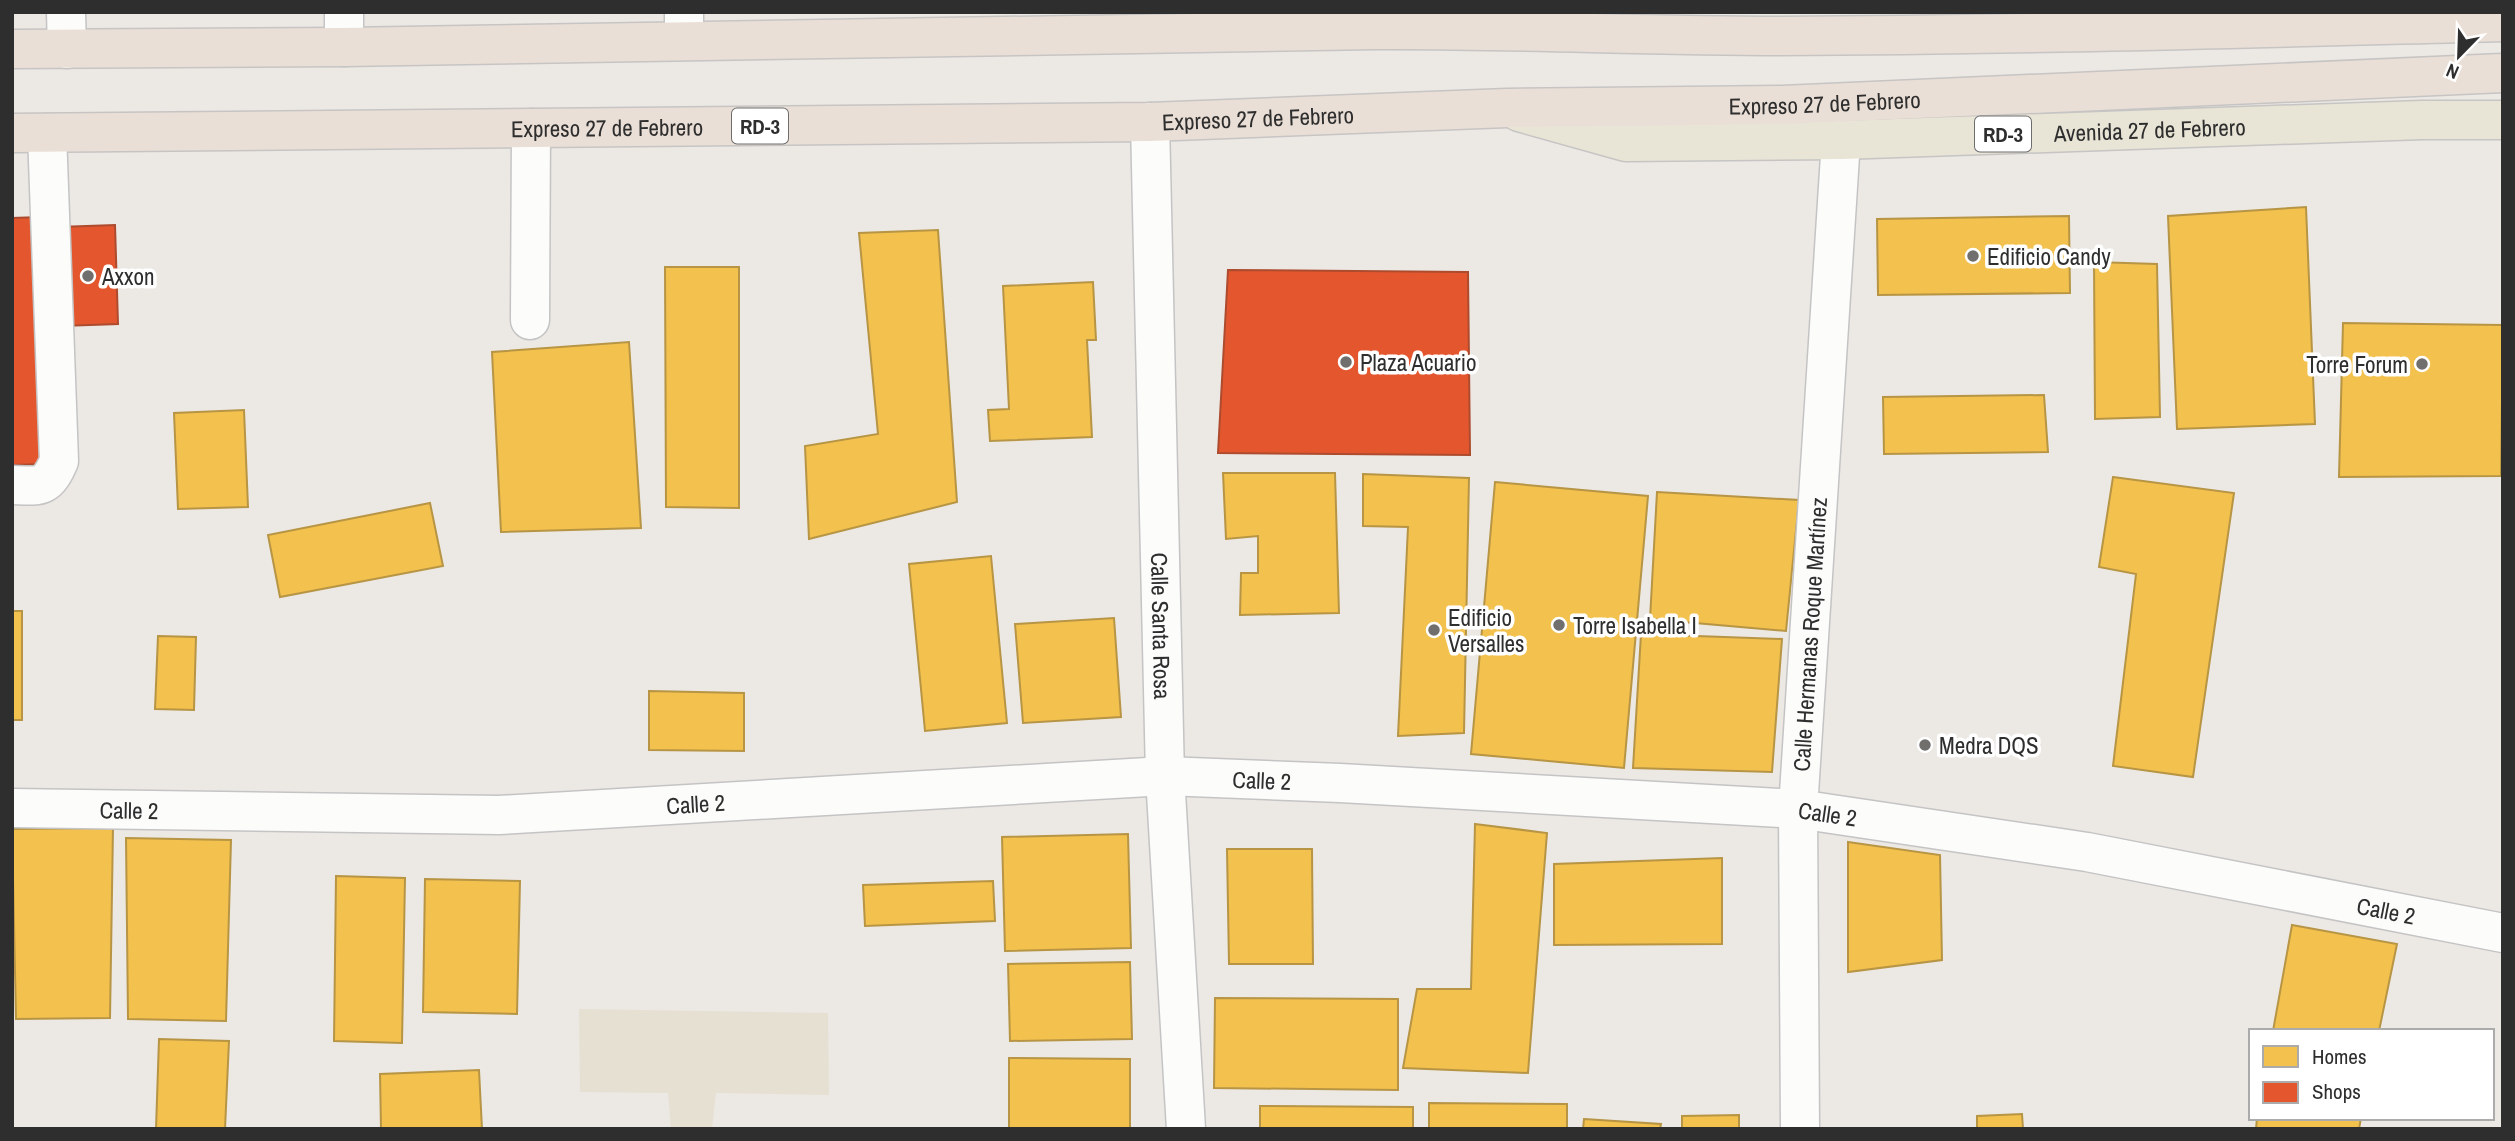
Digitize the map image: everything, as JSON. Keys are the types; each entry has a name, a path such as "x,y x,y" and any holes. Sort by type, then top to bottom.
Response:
{"highway":[{"path":"12,49 67,30 1373,21 1471,30 1781,36 2503,22"},
{"name":"Expreso 27 de Febrero","path":"30,133 1150,122 1507,108 1783,105 2503,73"}],"main road":[{"path":"1471,30 1544,12"},
{"name":"Avenida 27 de Febrero","path":"1507,108 1626,142 1842,140 2422,120 2503,120"}],"street":[{"name":"Calle Santa Rosa","path":"1150,122 1165,776 1186,1129"},
{"path":"530,320 531,128"},
{"path":"12,485 39,486 52,478 59,461 30,133"},
{"name":"Calle Hermanas Roque Martínez","path":"1800,1129 1798,809 1842,140"},
{"name":"Calle 2","path":"12,808 499,814 1165,776 1340,783 1798,809 2087,852 2503,933"}],"shaded area":[{"path":"579,1009 828,1013 829,1095 716,1093 712,1129 671,1129 668,1093 580,1092"}],"building: Homes":[{"path":"2306,207 2315,424 2177,429 2168,216"},
{"name":"Edificio Candy","path":"2069,216 2070,293 1878,295 1877,219"},
{"path":"938,230 957,502 809,539 805,446 878,434 859,233"},
{"path":"2094,262 2157,264 2160,417 2095,419"},
{"path":"665,267 739,267 739,508 666,507"},
{"path":"1093,282 1096,340 1087,340 1092,437 990,441 988,410 1009,409 1003,286"},
{"name":"Torre Forum","path":"2343,323 2503,325 2501,476 2339,477"},
{"path":"629,342 641,528 501,532 492,352"},
{"path":"2044,395 2048,452 1884,454 1883,397"},
{"path":"244,410 248,507 178,509 174,413"},
{"path":"1223,473 1335,473 1339,613 1240,615 1241,573 1258,573 1258,536 1226,539"},
{"name":"Edificio Versalles","path":"1363,474 1469,478 1464,733 1398,736 1408,527 1363,526"},
{"path":"2113,477 2234,493 2193,777 2113,766 2136,574 2099,567"},
{"name":"Torre Isabella I","path":"1495,482 1648,496 1624,768 1471,754"},
{"path":"1657,492 1799,500 1786,631 1650,619"},
{"path":"430,503 443,566 280,597 268,535"},
{"path":"991,556 1007,723 925,731 909,564"},
{"path":"12,611 22,611 22,720 12,720"},
{"path":"1114,618 1121,717 1023,723 1015,624"},
{"path":"1641,634 1782,639 1772,772 1633,768"},
{"path":"158,636 196,637 194,710 155,709"},
{"path":"649,691 744,693 744,751 649,750"},
{"path":"1475,824 1547,833 1528,1073 1403,1068 1417,989 1471,989"},
{"path":"113,828 110,1018 16,1019 12,829"},
{"path":"1128,834 1131,948 1005,951 1002,837"},
{"path":"126,838 231,840 226,1021 128,1019"},
{"path":"1848,842 1940,855 1942,960 1848,972"},
{"path":"1227,849 1312,849 1313,964 1229,964"},
{"path":"1722,858 1722,944 1554,945 1554,864"},
{"path":"336,876 405,878 402,1043 334,1041"},
{"path":"425,879 520,881 517,1014 423,1012"},
{"path":"993,881 995,921 865,926 863,885"},
{"path":"2292,925 2397,944 2379,1029 2273,1029"},
{"path":"1130,962 1132,1039 1010,1041 1008,964"},
{"path":"1215,998 1398,999 1398,1090 1214,1088"},
{"path":"159,1039 229,1041 225,1129 156,1129"},
{"path":"1009,1058 1130,1059 1130,1129 1009,1129"},
{"path":"479,1070 482,1129 381,1129 380,1074"},
{"path":"1429,1103 1567,1104 1567,1129 1429,1129"},
{"path":"1260,1106 1413,1107 1413,1129 1260,1129"},
{"path":"2022,1114 2023,1129 1977,1129 1977,1116"},
{"path":"1739,1115 1739,1129 1682,1129 1682,1116"},
{"path":"1584,1119 1661,1124 1660,1129 1583,1129"},
{"path":"2257,1120 2361,1120 2359,1129 2256,1129"}],"building: Shops":[{"name":"Axxon","path":"41,217 45,464 12,465 12,218"},
{"name":"Axxon","path":"115,225 118,324 62,326 58,227"},
{"name":"Plaza Acuario","path":"1228,270 1468,272 1470,455 1218,453"}],"place":[{"name":"Edificio Candy","path":"1973,256"},
{"name":"Axxon","path":"88,276"},
{"name":"Plaza Acuario","path":"1346,362"},
{"name":"Torre Forum","path":"2422,364"},
{"name":"Torre Isabella I","path":"1559,625"},
{"name":"Edificio Versalles","path":"1434,630"},
{"name":"Medra DQS","path":"1925,745"}]}
